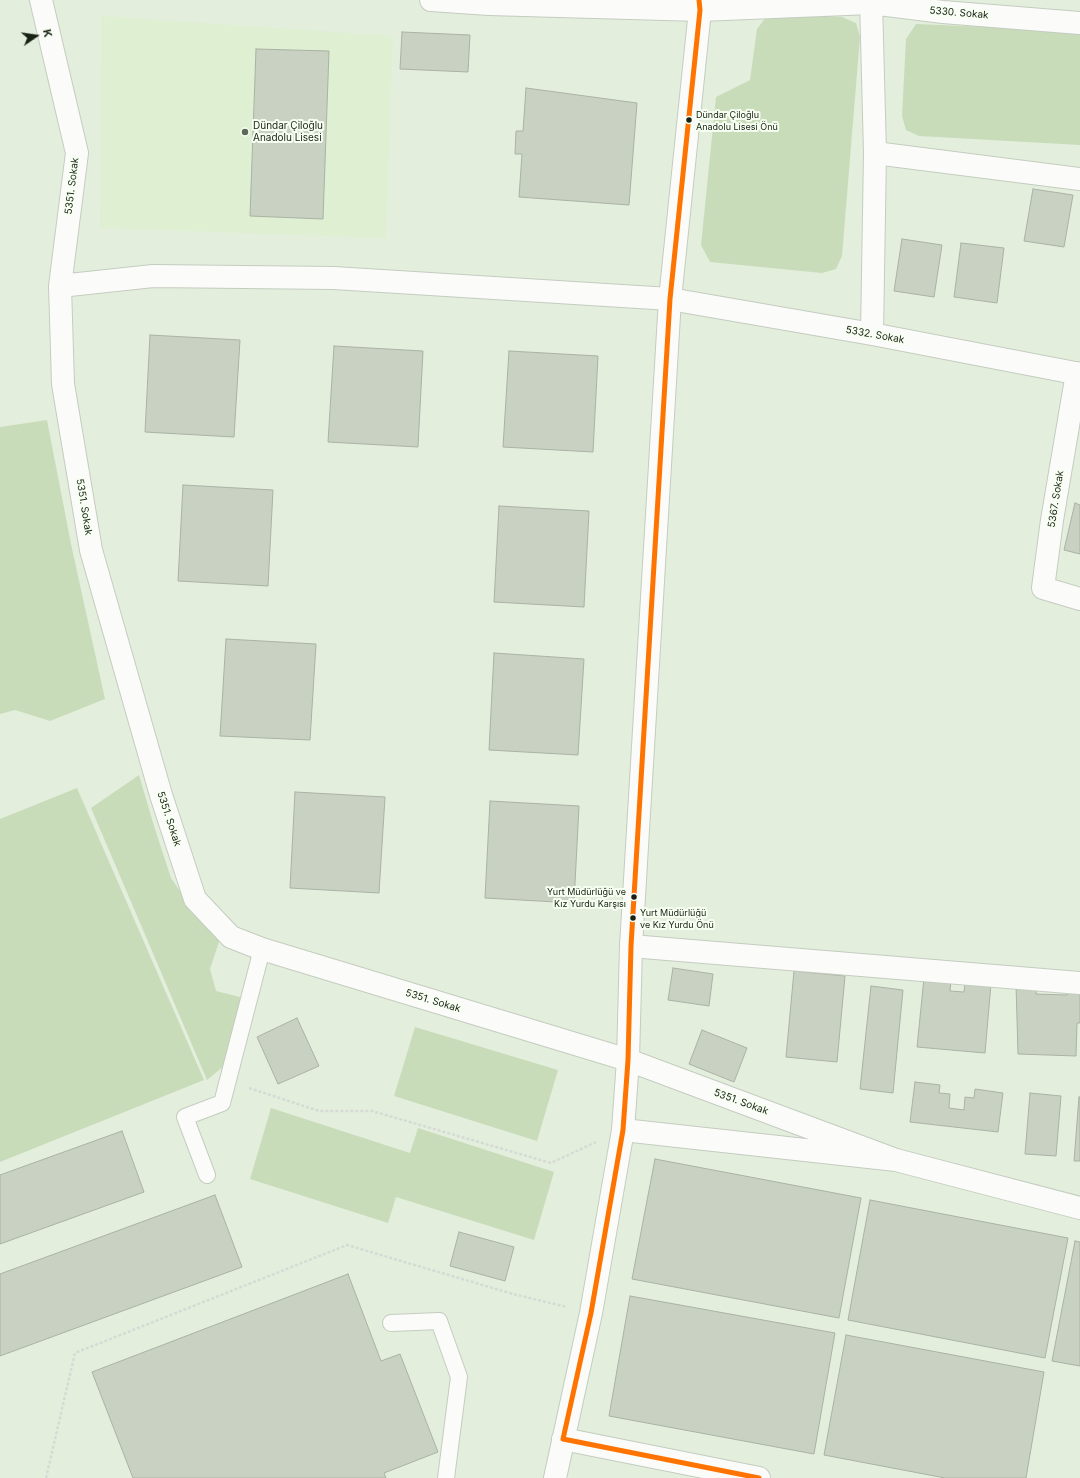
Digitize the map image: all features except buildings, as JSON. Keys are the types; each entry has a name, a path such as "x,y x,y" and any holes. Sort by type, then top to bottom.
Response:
{"street":[{"name":"5351. Sokak","path":"41,0 77,153 60,286 63,384 91,550 161,795 195,899 231,937 262,950 628,1060 896,1160"},
{"name":"5330. Sokak","path":"431,0 699,5 871,1 943,6 1080,23"},
{"path":"871,1 875,153 872,334"},
{"path":"555,1478 591,1313 623,1130 628,1060 631,946 670,299 699,5"},
{"path":"875,153 1080,179"},
{"name":"5332. Sokak","path":"60,286 153,276 334,278 670,299 872,334 1078,373"},
{"name":"5367. Sokak","path":"1078,373 1052,520 1043,588 1080,599"},
{"path":"631,946 1080,983"},
{"path":"623,1130 896,1160 1080,1208"},
{"path":"563,1439 760,1478"}],"lane":[{"path":"207,1175 185,1117 222,1103 262,950"},
{"path":"391,1323 439,1321 447,1342 459,1377 446,1478"}],"path":[{"path":"227,1082 319,1111 372,1111 551,1163 623,1130"},
{"path":"46,1478 75,1353 347,1245 513,1294 591,1313"}],"shaded area":[{"path":"769,13 842,17 856,23 860,37 842,256 836,269 822,273 710,262 701,245 716,97 750,80 757,29"},
{"name":"Dündar Çiloğlu Anadolu Lisesi","path":"101,16 393,36 386,238 100,228"},
{"path":"916,24 1080,31 1080,145 919,136 906,130 902,116 906,39"},
{"path":"47,420 71,544 105,699 50,721 15,710 0,714 0,427"},
{"path":"139,775 171,878 197,916 220,939 210,969 216,991 244,998 230,1061 207,1080 91,808"},
{"path":"77,788 204,1080 0,1162 0,819"},
{"path":"415,1027 558,1070 537,1141 394,1096"},
{"path":"271,1108 410,1153 418,1128 554,1172 534,1240 396,1197 388,1223 250,1179"}],"transit line":[{"path":"563,1439 591,1313 623,1130 628,1060 631,946 670,299 700,10 699,0"},
{"path":"563,1439 759,1478"}],"place":[{"name":"Dündar Çiloğlu Anadolu Lisesi Önü","path":"689,120"},
{"name":"Dündar Çiloğlu Anadolu Lisesi","path":"245,132"},
{"name":"Yurt Müdürlüğü ve Kız Yurdu Karşısı","path":"634,897"},
{"name":"Yurt Müdürlüğü ve Kız Yurdu Önü","path":"633,918"}]}
